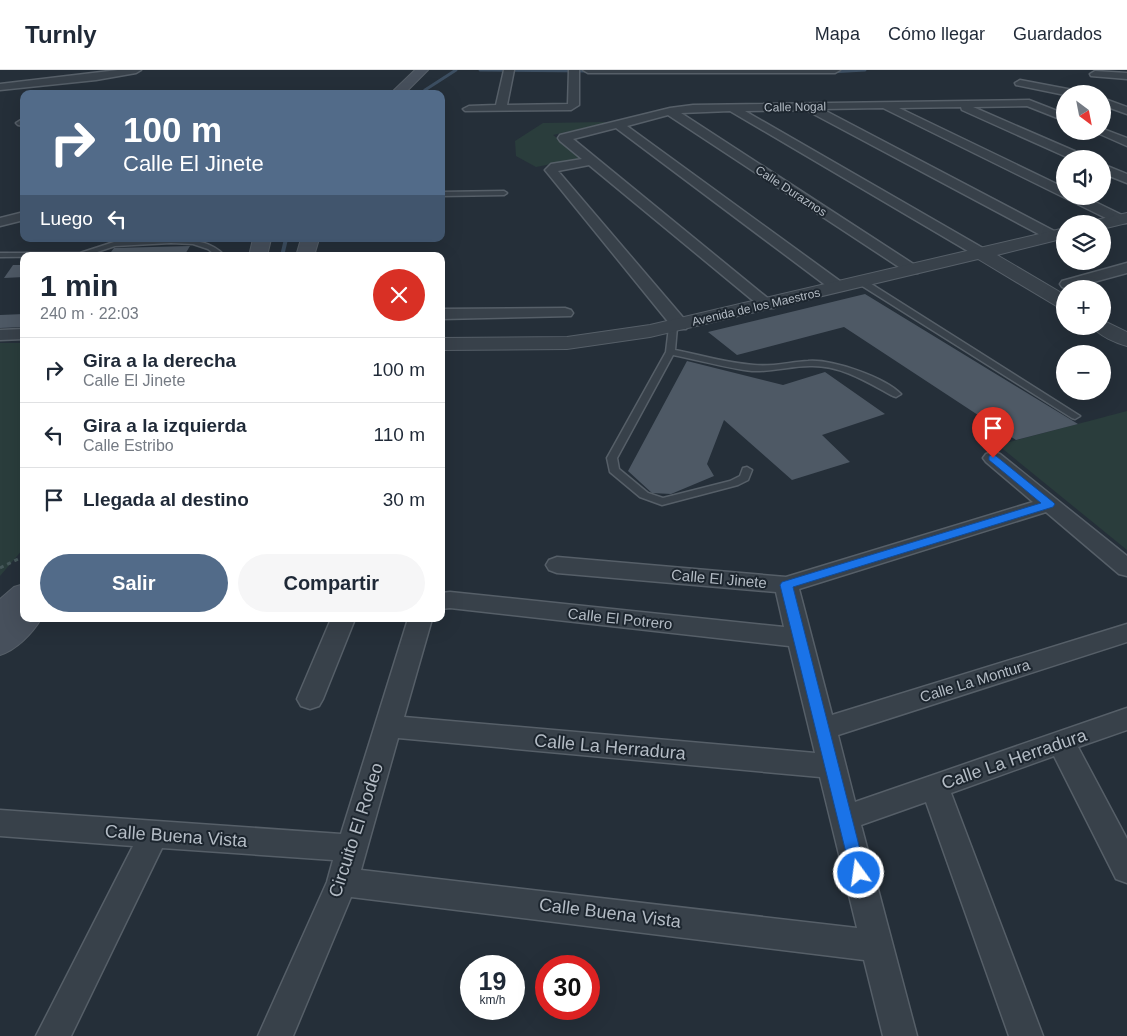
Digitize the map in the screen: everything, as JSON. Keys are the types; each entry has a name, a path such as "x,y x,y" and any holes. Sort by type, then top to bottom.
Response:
{"main road":[{"path":"400,90 422,70"},
{"path":"0,616 20,598"},
{"path":"0,644 23,622"}],"street":[{"path":"4,86 43,77 97,75 136,70"},
{"path":"501,109 508,70"},
{"path":"469,109 571,107 574,105 574,70"},
{"path":"588,70 834,70"},
{"path":"1018,70 1020,83 1029,104 1056,114"},
{"path":"1095,74 1127,76"},
{"path":"75,90 97,75"},
{"path":"1020,83 1056,90"},
{"path":"958,104 1062,150"},
{"name":"Calle Nogal","path":"591,161 564,138 670,111 693,108 1029,104"},
{"path":"886,105 1056,189"},
{"path":"1111,105 1127,111"},
{"path":"807,106 1056,233"},
{"path":"732,108 983,254 1056,289"},
{"name":"Calle Duraznos","path":"670,111 913,270"},
{"path":"617,124 838,288"},
{"path":"1111,136 1127,142"},
{"path":"677,326 551,170 555,167 591,161 768,305"},
{"path":"1111,172 1127,179"},
{"path":"1092,205 1124,219"},
{"path":"0,222 20,217"},
{"path":"1111,222 1124,219"},
{"name":"Avenida de los Maestros","path":"445,344 568,343 677,326 1056,236"},
{"path":"1099,280 1127,268"},
{"path":"445,314 565,313"},
{"path":"0,335 20,334"},
{"path":"993,458 1127,568"},
{"name":"Calle El Jinete","path":"557,565 786,585 1049,504"},
{"path":"786,585 900,1036"},
{"name":"Calle El Potrero","path":"445,601 460,601 800,638"},
{"path":"310,699 342,622"},
{"name":"Circuito El Rodeo","path":"275,1036 342,882 419,622"},
{"name":"Calle La Montura","path":"823,729 1127,633"},
{"name":"Calle La Herradura","path":"845,818 1127,719"},
{"name":"Calle La Herradura","path":"389,726 832,766"},
{"path":"1061,742 1127,869"},
{"path":"935,786 1026,1036"},
{"name":"Calle Buena Vista","path":"0,823 351,848"},
{"path":"53,1036 154,834"},
{"name":"Calle Buena Vista","path":"342,882 877,946"}],"lane":[{"path":"445,194 504,193"},
{"path":"90,252 114,244 152,242"},
{"path":"193,242 210,247 216,252"},
{"path":"0,255 20,255"},
{"path":"862,282 1075,416"},
{"path":"677,326 670,352 612,458 614,470 644,495 662,502 734,483 744,478 747,470"},
{"path":"670,352 752,368 772,368 811,362 831,365 855,372 896,394"}],"path":[{"path":"0,568 20,558"}],"green space":[{"path":"543,123 606,123 553,135 582,158 536,167 516,156 515,141"},
{"path":"0,343 20,343 20,553 0,576"},
{"path":"1127,411 1127,550 998,445"}],"building":[{"path":"190,246 186,252 111,252 114,248"},
{"path":"13,265 20,265 20,277 4,278"},
{"path":"865,294 1078,424 1016,440 844,327 737,355 708,332"},
{"path":"20,314 20,327 0,328 0,315"},
{"path":"687,361 783,385 825,372 885,414 822,435 850,462 792,480 724,420 707,464 714,476 671,494 652,493 628,471"}],"waterway":[{"path":"425,90 456,70"},
{"path":"480,70 590,71"},
{"path":"830,72 865,70"},
{"path":"283,252 285,242"}],"route":[{"path":"859,873 786,585 1049,504 993,458"}]}
